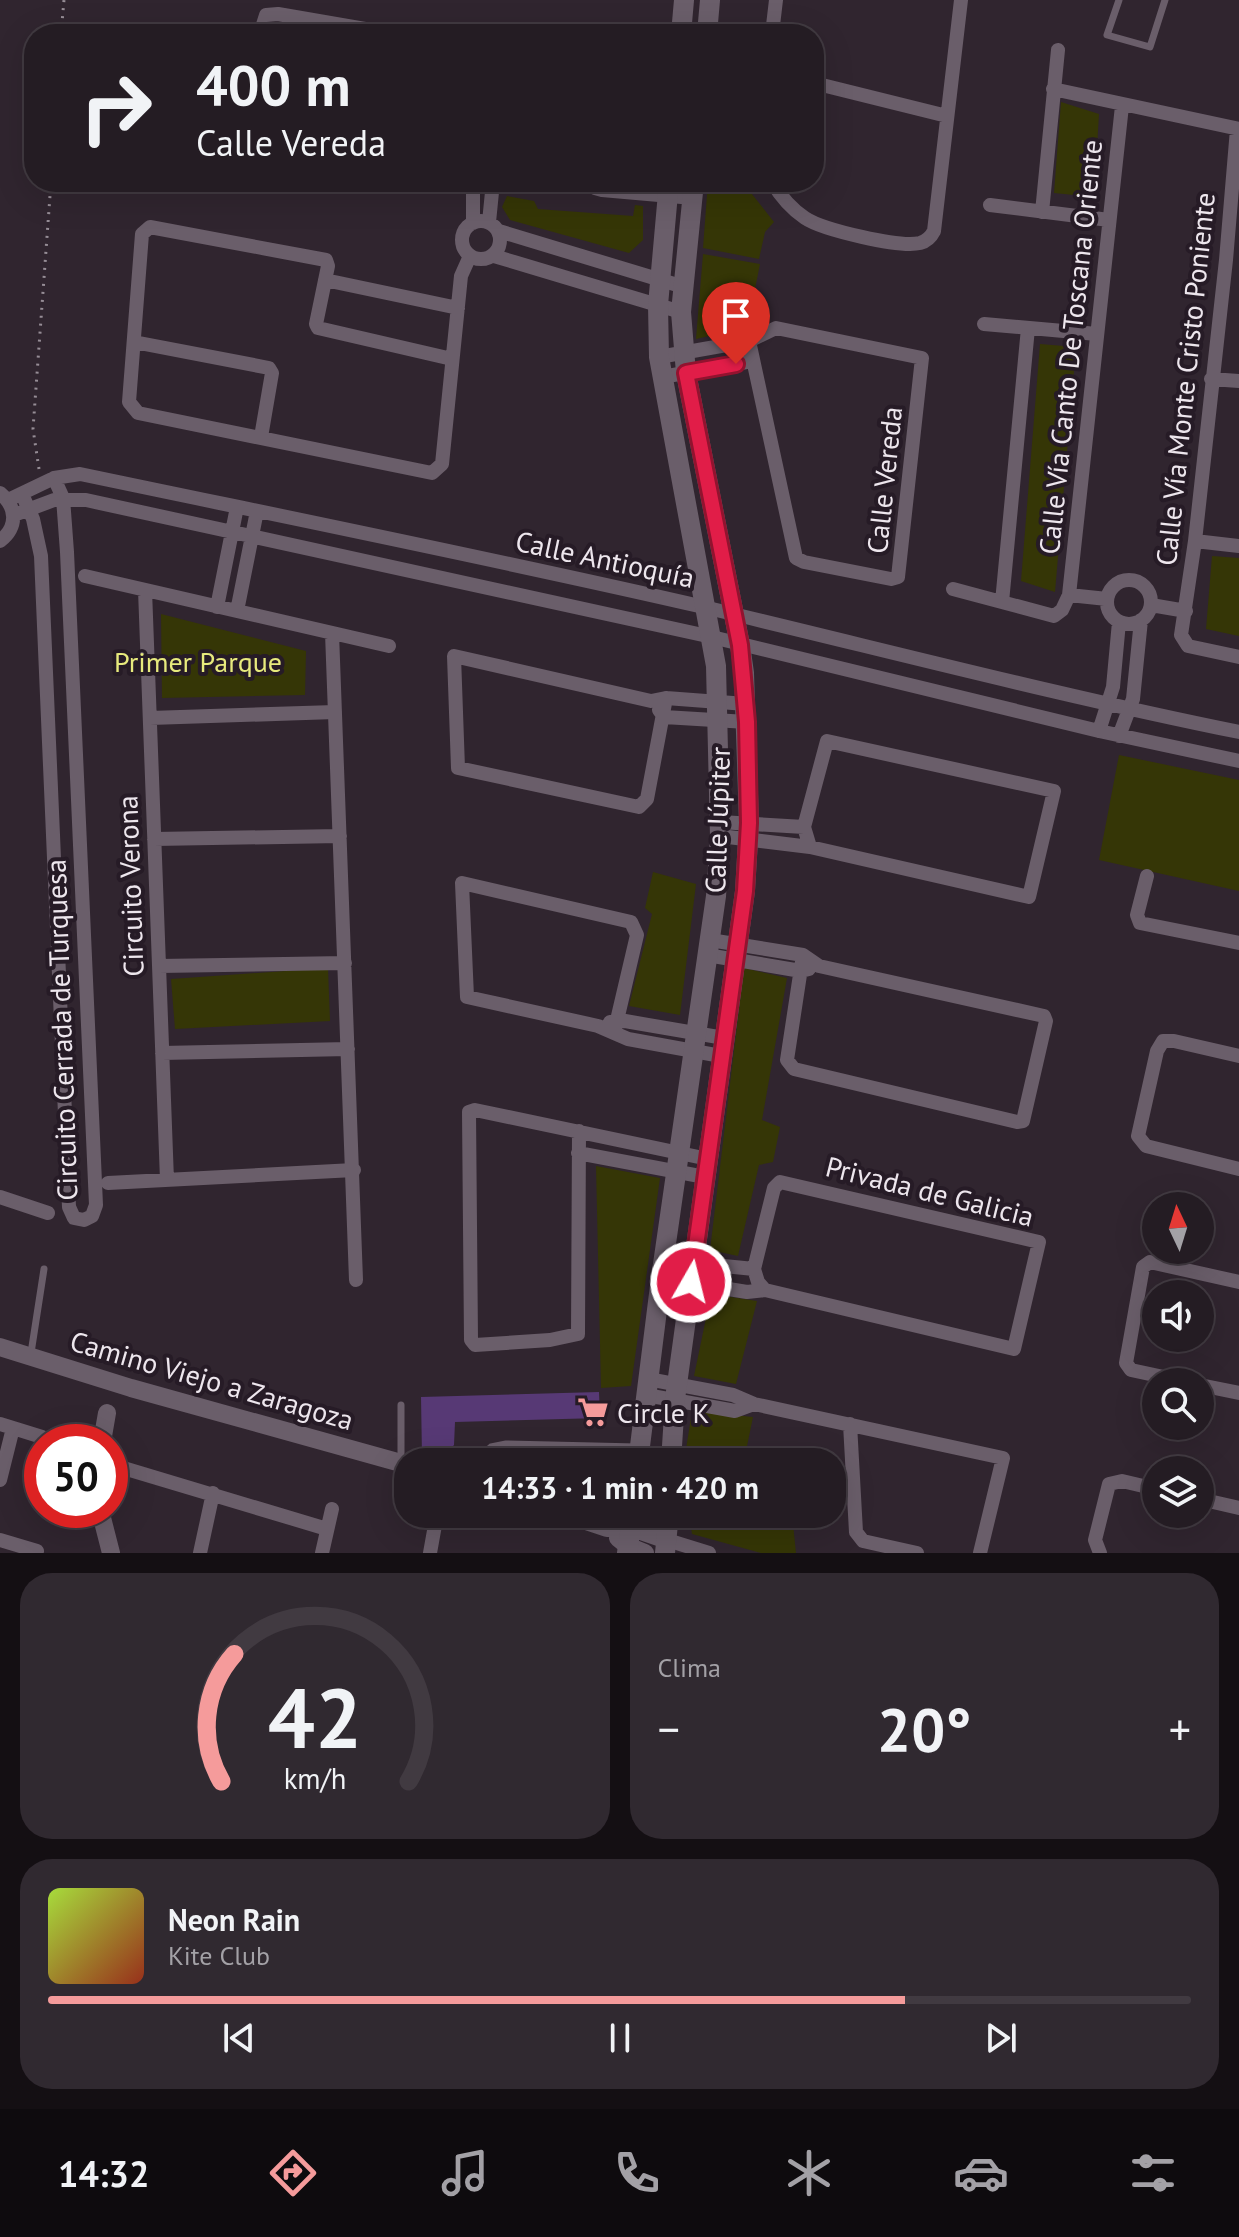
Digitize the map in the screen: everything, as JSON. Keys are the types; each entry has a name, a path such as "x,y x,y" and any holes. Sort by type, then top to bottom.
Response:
{"main road":[{"path":"682,24 684,0"},
{"path":"708,24 710,0"},
{"name":"Calle Júpiter","path":"640,1448 708,947 720,829 712,637 660,367 658,305 669,192"},
{"name":"Calle Júpiter","path":"672,1448 676,1392 736,952 749,831 747,713 740,645 685,363 681,312 694,192"}],"street":[{"path":"773,24 776,0"},
{"path":"778,192 807,220 837,232 905,243 924,242 934,231 961,0"},
{"path":"263,24 266,15 278,14 336,24"},
{"path":"1042,212 1058,50"},
{"path":"824,85 947,116"},
{"path":"1053,89 1238,129"},
{"name":"Calle Vía Canto De Toscana Oriente","path":"1002,602 1057,615 1069,595 1122,106"},
{"name":"Calle Vía Monte Cristo Poniente","path":"1238,129 1233,261 1211,379 1195,541 1181,635 1188,646 1239,657"},
{"path":"476,192 487,225 500,244 494,256"},
{"path":"487,225 492,192"},
{"path":"990,205 1109,220"},
{"path":"681,312 494,256 482,260 470,256 465,251 462,238 464,232 487,225 684,287"},
{"path":"452,359 321,331 316,324 328,266 326,260 150,227 142,234 129,402 138,413 432,473 442,464 462,269 470,256"},
{"path":"325,280 458,308"},
{"path":"984,324 1097,334"},
{"name":"Calle Vereda","path":"685,363 781,328 922,358 898,577 891,579 796,558 749,341"},
{"path":"953,589 1002,602 1028,328"},
{"path":"134,342 269,368 272,373 261,437"},
{"name":"Calle Vereda","path":"660,367 752,361"},
{"path":"1211,379 1239,381"},
{"name":"Calle Antioquía","path":"10,496 48,481 80,474 400,540 706,608 1107,705 1239,732"},
{"name":"Circuito Cerrada de Turquesa","path":"10,496 29,508 41,556 69,1207 74,1218 84,1220 92,1216 96,1205 74,697 63,498 48,481"},
{"path":"0,541 11,530 14,515 10,496"},
{"name":"Calle Antioquía","path":"14,515 63,498 86,500 712,637 1119,736 1239,761"},
{"path":"217,607 237,507"},
{"path":"237,611 257,511"},
{"path":"395,567 400,540"},
{"path":"1195,541 1239,546"},
{"path":"85,576 389,646"},
{"path":"1128,581 1145,588 1151,605 1148,614 1141,620 1126,624 1119,622 1109,612 1107,599 1117,584 1128,581"},
{"name":"Circuito Verona","path":"145,590 167,1180"},
{"path":"1069,595 1107,599"},
{"path":"1151,605 1186,611"},
{"path":"1119,736 1133,699 1141,620"},
{"path":"1099,731 1113,687 1119,622"},
{"path":"332,633 356,1280"},
{"path":"666,698 647,799 639,807 458,768 454,656 651,701 666,698 717,712"},
{"path":"48,698 74,697"},
{"path":"651,701 664,717"},
{"path":"150,718 335,712"},
{"path":"664,717 717,712 747,713"},
{"path":"749,831 810,847 1029,897 1054,791 830,740 825,742 804,827 810,847"},
{"path":"720,829 749,831 804,827"},
{"path":"154,839 340,836"},
{"path":"1147,876 1137,915 1140,923 1239,943"},
{"path":"615,1027 637,935 631,922 462,883 467,997 598,1026 722,1047"},
{"path":"708,947 801,971 819,966"},
{"path":"736,952 803,955 819,966 1044,1016 1046,1021 1023,1121 794,1069 787,1060 803,955"},
{"path":"159,966 345,963"},
{"path":"1239,1056 1163,1041 1157,1051 1138,1136 1146,1146 1239,1169"},
{"path":"162,1053 348,1049"},
{"path":"579,1131 578,1334 550,1340 475,1345 471,1340 469,1112 475,1110 579,1131 677,1162"},
{"path":"578,1153 677,1162 707,1168"},
{"path":"108,1183 354,1170"},
{"name":"Privada de Galicia","path":"662,1269 692,1273 754,1269 774,1188 783,1181 1039,1242 1014,1349 765,1290 747,1292 692,1273"},
{"path":"0,1197 48,1213"},
{"path":"1142,1372 1131,1370 1126,1363 1143,1267 1150,1262 1239,1282"},
{"path":"754,1269 758,1282 765,1290"},
{"name":"Camino Viejo a Zaragoza","path":"0,1347 131,1388 394,1461"},
{"path":"647,1387 676,1392 735,1411 754,1404 1003,1458 980,1553"},
{"path":"1214,1388 1239,1393"},
{"path":"105,1424 107,1413"},
{"path":"850,1424 856,1532 863,1541 917,1553"},
{"path":"0,1480 6,1426"},
{"path":"128,1469 327,1529"},
{"path":"1100,1553 1095,1540 1109,1484 1122,1481 1142,1486"},
{"path":"200,1553 213,1493"},
{"path":"1214,1502 1239,1508"},
{"path":"322,1553 332,1509"},
{"path":"105,1528 111,1553"},
{"path":"430,1553 434,1528"},
{"path":"607,1528 633,1539 709,1553"},
{"path":"0,1540 37,1551"}],"lane":[{"path":"1119,0 1107,35 1150,47 1165,0"},
{"path":"31,1356 44,1269"},
{"path":"401,1405 403,1448"},
{"path":"490,1448 529,1445 598,1448"}],"path":[{"path":"62,24 64,0"},
{"path":"48,481 33,429 50,192"}],"green space":[{"path":"1061,102 1099,114 1094,197 1054,193"},
{"path":"707,192 750,192 774,222 765,232 759,259 703,248"},
{"path":"507,196 534,201 538,209 633,216 635,205 643,206 643,240 629,253 510,220 502,207"},
{"path":"703,254 760,264 751,309 736,330 696,339"},
{"path":"1040,344 1076,347 1055,592 1021,581"},
{"path":"1212,556 1239,558 1239,636 1206,629"},
{"name":"Primer Parque","path":"161,614 306,651 305,695 162,698"},
{"path":"1119,755 1239,780 1239,891 1099,860"},
{"path":"653,872 696,884 680,1015 629,1006 652,914 645,908"},
{"path":"328,968 330,1021 175,1029 171,979"},
{"path":"744,968 787,978 762,1120 780,1127 773,1162 759,1165 738,1256 710,1250"},
{"path":"596,1166 660,1178 631,1386 601,1388"},
{"path":"711,1294 757,1301 736,1384 694,1376"},
{"path":"692,1411 753,1417 747,1448 686,1448"},
{"path":"691,1528 793,1528 796,1553 761,1553 692,1534"}],"building":[{"path":"599,1392 600,1418 455,1422 451,1448 422,1448 421,1397"}],"place":[{"name":"Circle K","path":"593,1412"}],"route":[{"path":"691,1282 745,891 749,823 744,673 686,373 736,364"}]}
